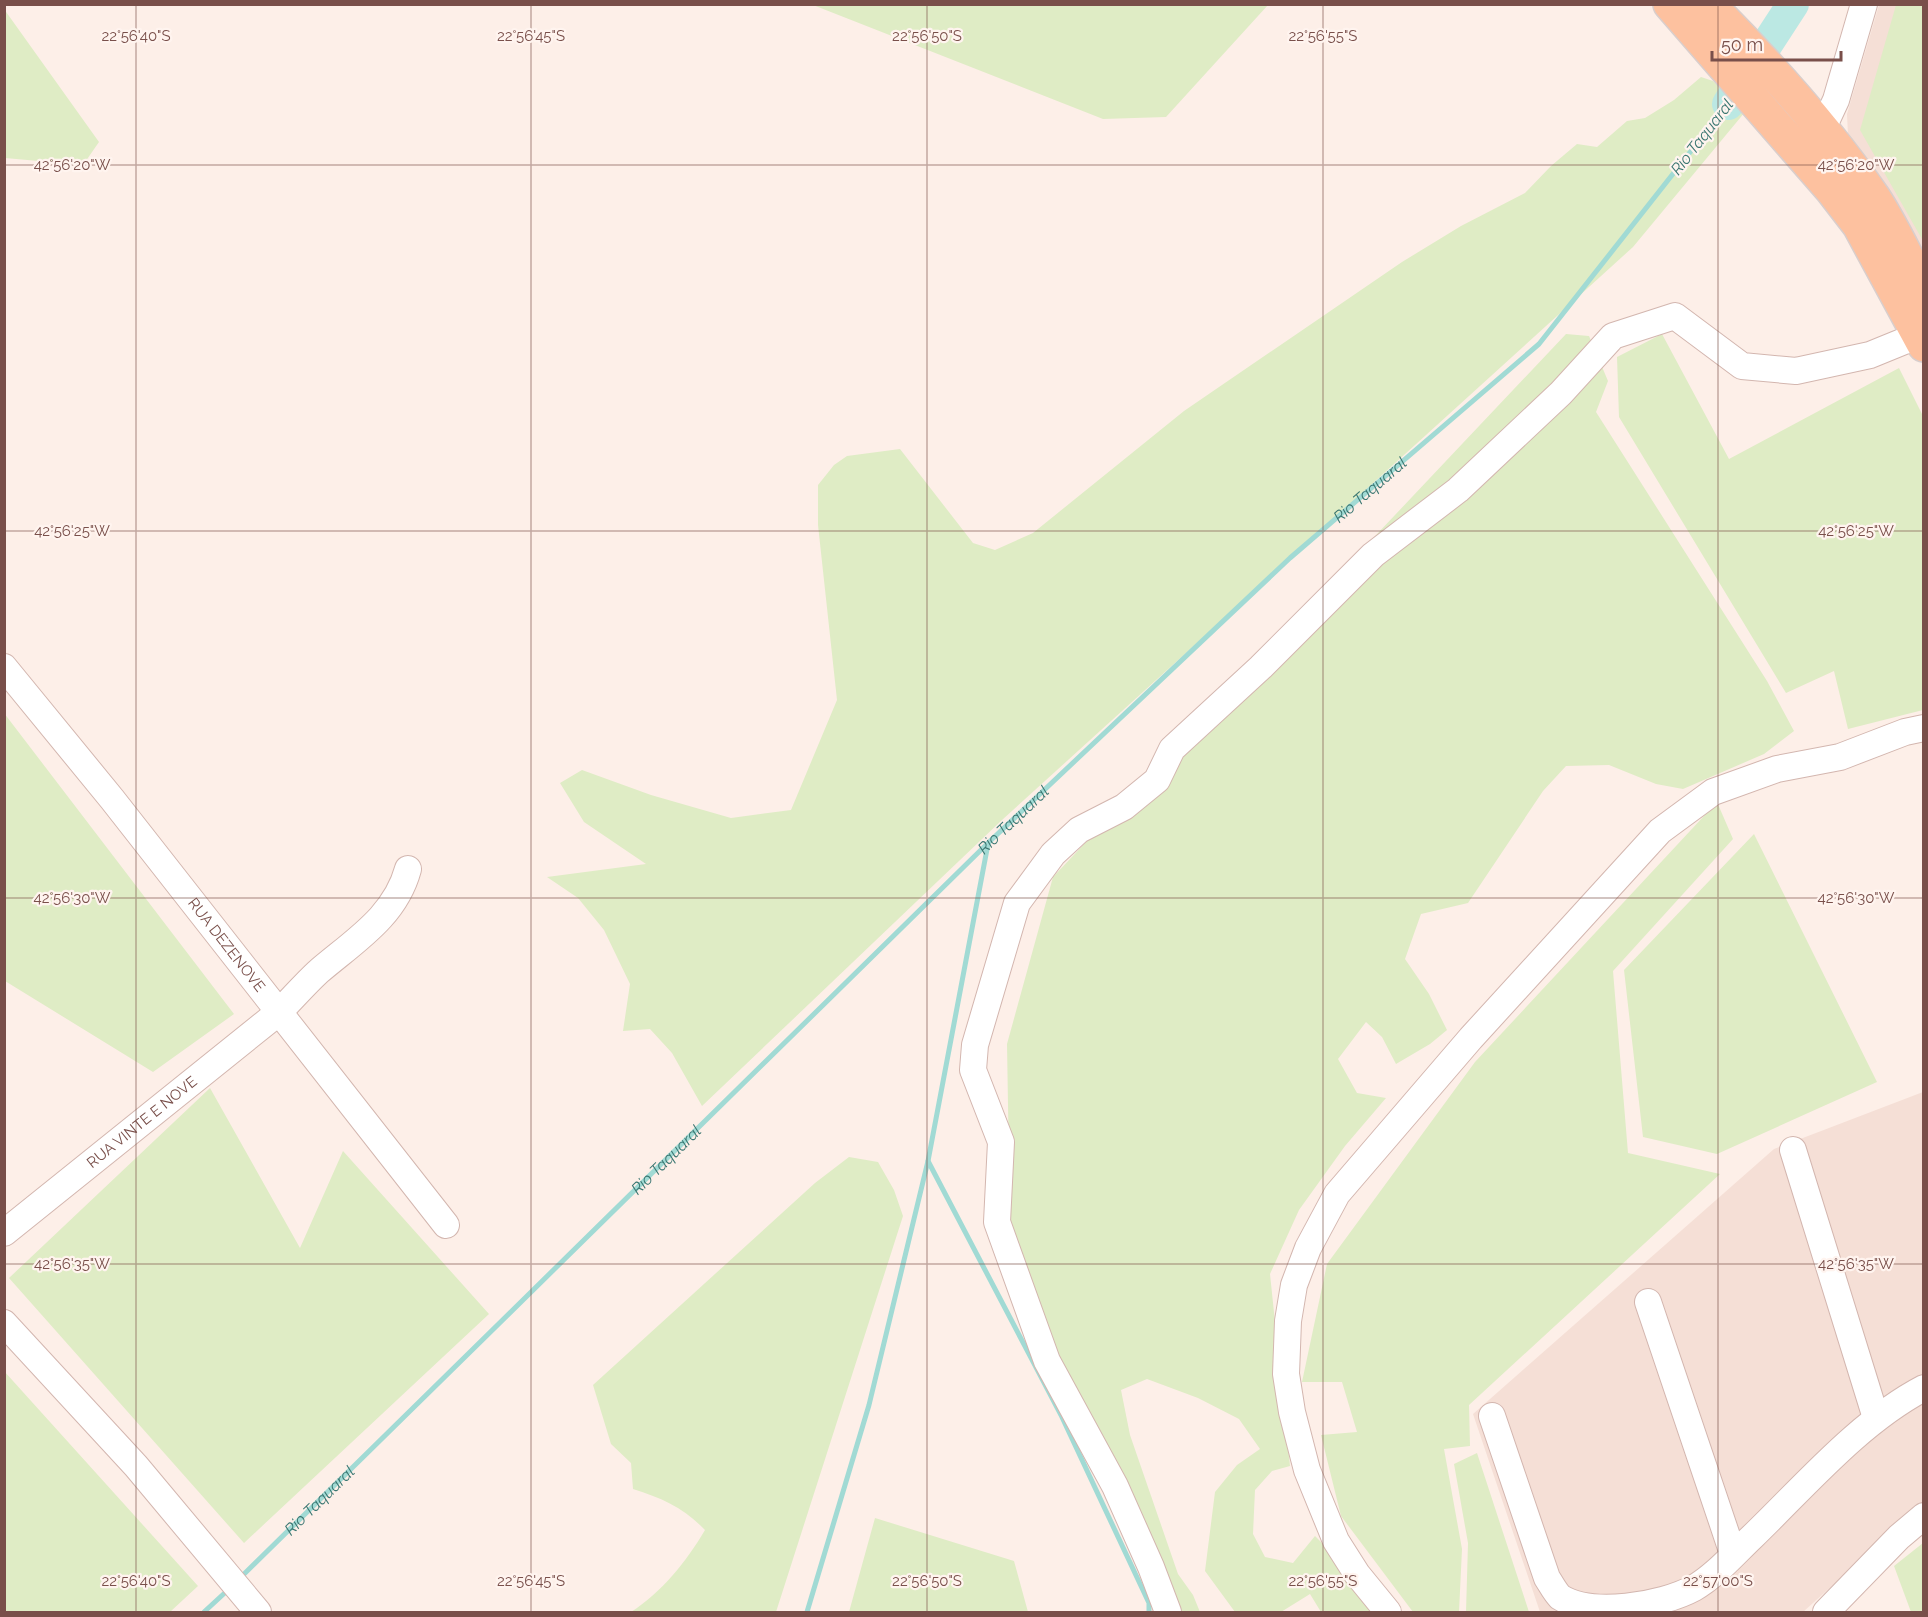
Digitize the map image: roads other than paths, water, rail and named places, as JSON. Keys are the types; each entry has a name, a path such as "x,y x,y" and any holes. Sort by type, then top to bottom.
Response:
{"main road":[{"path":"1670,4 1735,54 1779,104 1859,225 1921,340"},
{"path":"1708,4 1735,54"},
{"path":"1779,104 1822,130 1875,200 1923,291"}],"street":[{"path":"1822,130 1836,100 1864,4"},
{"path":"1168,1612 1115,1486 1047,1361 997,1222 1001,1143 973,1070 975,1045 1004,940 1017,903 1053,854 1079,830 1124,807 1157,780 1172,749 1261,667 1373,555 1458,490 1561,393 1613,336 1675,316 1742,366 1796,371 1870,355 1921,340"},
{"name":"RUA DEZENOVE","path":"4,667 112,799 446,1225"},
{"path":"1388,1612 1357,1574 1336,1541 1307,1470 1292,1412 1286,1374 1288,1321 1294,1285 1308,1248 1337,1194 1471,1038 1660,831 1713,792 1777,770 1840,757 1905,732 1923,728"},
{"name":"RUA VINTE E NOVE","path":"4,1233 279,1012 317,973 382,918 396,900 408,869"},
{"path":"1793,1150 1876,1418"},
{"path":"1648,1302 1733,1554"},
{"path":"4,1323 136,1467 258,1612"},
{"path":"1492,1416 1537,1554 1547,1578 1561,1598 1579,1608 1603,1612 1636,1610 1695,1587 1733,1554 1876,1418 1923,1388"},
{"path":"1826,1612 1899,1537 1923,1516"}],"waterway":[{"name":"Rio Taquaral","path":"1728,104 1793,4"},
{"name":"Rio Taquaral","path":"240,1578 988,843 1290,558 1539,344 1728,104"},
{"path":"988,844 928,1161 1061,1415 1149,1603 1149,1612"},
{"path":"807,1612 869,1405 928,1161"},
{"name":"Rio Taquaral","path":"204,1612 229,1589"}]}
